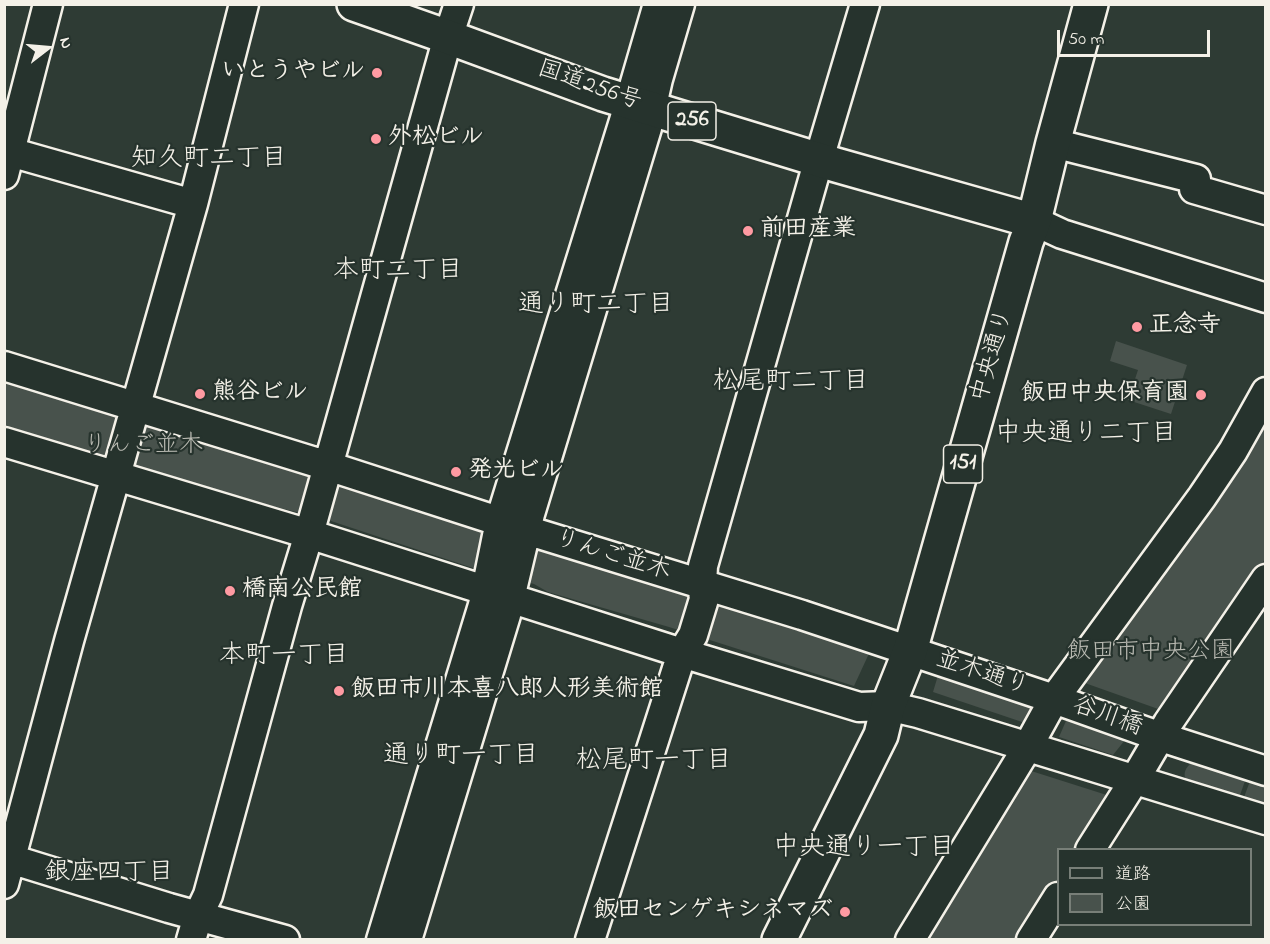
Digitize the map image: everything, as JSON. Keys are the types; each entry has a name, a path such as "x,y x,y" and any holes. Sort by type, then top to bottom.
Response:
{"highway":[{"name":"国道256号","path":"354,4 603,94 1034,221"},
{"name":"中央通り","path":"888,706 910,651 1026,242 1034,221 1091,4"},
{"name":"151","path":"779,939 881,735 888,706"}],"street":[{"path":"48,4 7,164 193,204"},
{"path":"244,4 193,204 66,651 20,826 6,867 169,908 195,928 285,939"},
{"path":"195,928 208,895 287,606 459,4"},
{"path":"407,939 498,594 513,526 641,105 658,4"},
{"path":"641,105 658,79 680,4"},
{"path":"590,939 682,653 693,635 704,599 703,566 865,4"},
{"path":"1053,142 1196,180 1194,189 1266,210"},
{"path":"1034,221 1062,234 1265,297"},
{"name":"りんご並木","path":"4,366 802,615 910,651"},
{"path":"910,939 1054,699 1202,497 1233,451 1266,392"},
{"path":"4,442 309,534 859,707 888,706 918,713 1026,748"},
{"path":"1091,848 1168,723 1266,579"},
{"path":"381,939 483,605 498,594"},
{"name":"並木通り","path":"910,651 1054,699"},
{"name":"谷川橋","path":"1054,699 1161,737"},
{"path":"1161,737 1266,771"},
{"name":"谷川橋","path":"1026,748 1135,779"},
{"path":"1135,779 1266,820"},
{"path":"1031,939 1057,900"}],"green space":[{"path":"1116,341 1187,365 1171,414 1128,400 1138,370 1110,361"},
{"name":"りんご並木","path":"4,377 872,647 854,686 669,627 548,592 534,584 470,567 328,520 129,470 5,431"},
{"name":"飯田市中央公園","path":"1265,403 1265,559 1161,710 1082,682"},
{"path":"939,672 1034,707 1025,723 933,692"},
{"path":"1069,714 1129,735 1113,755 1059,737"},
{"path":"1190,764 1244,778 1239,798 1187,782 1185,773"},
{"path":"1025,769 1113,797 1081,848 1057,848 1057,885 1022,939 918,940"},
{"path":"1252,780 1265,784 1265,808 1243,800"}],"place":[{"name":"いとうやビル","path":"377,73"},
{"name":"外松ビル","path":"376,139"},
{"name":"前田産業","path":"748,231"},
{"name":"正念寺","path":"1137,327"},
{"name":"熊谷ビル","path":"200,394"},
{"name":"飯田中央保育園","path":"1201,395"},
{"name":"発光ビル","path":"456,472"},
{"name":"橋南公民館","path":"230,591"},
{"name":"飯田市川本喜八郎人形美術館","path":"339,691"},
{"name":"飯田センゲキシネマズ","path":"845,912"}],"district":[{"name":"知久町二丁目","path":"209,161"},
{"name":"本町二丁目","path":"398,273"},
{"name":"通り町二丁目","path":"596,307"},
{"name":"松尾町二丁目","path":"791,384"},
{"name":"中央通り二丁目","path":"1086,436"},
{"name":"本町一丁目","path":"284,658"},
{"name":"通り町一丁目","path":"461,758"},
{"name":"松尾町一丁目","path":"654,763"},
{"name":"中央通り一丁目","path":"864,850"},
{"name":"銀座四丁目","path":"109,875"}]}
